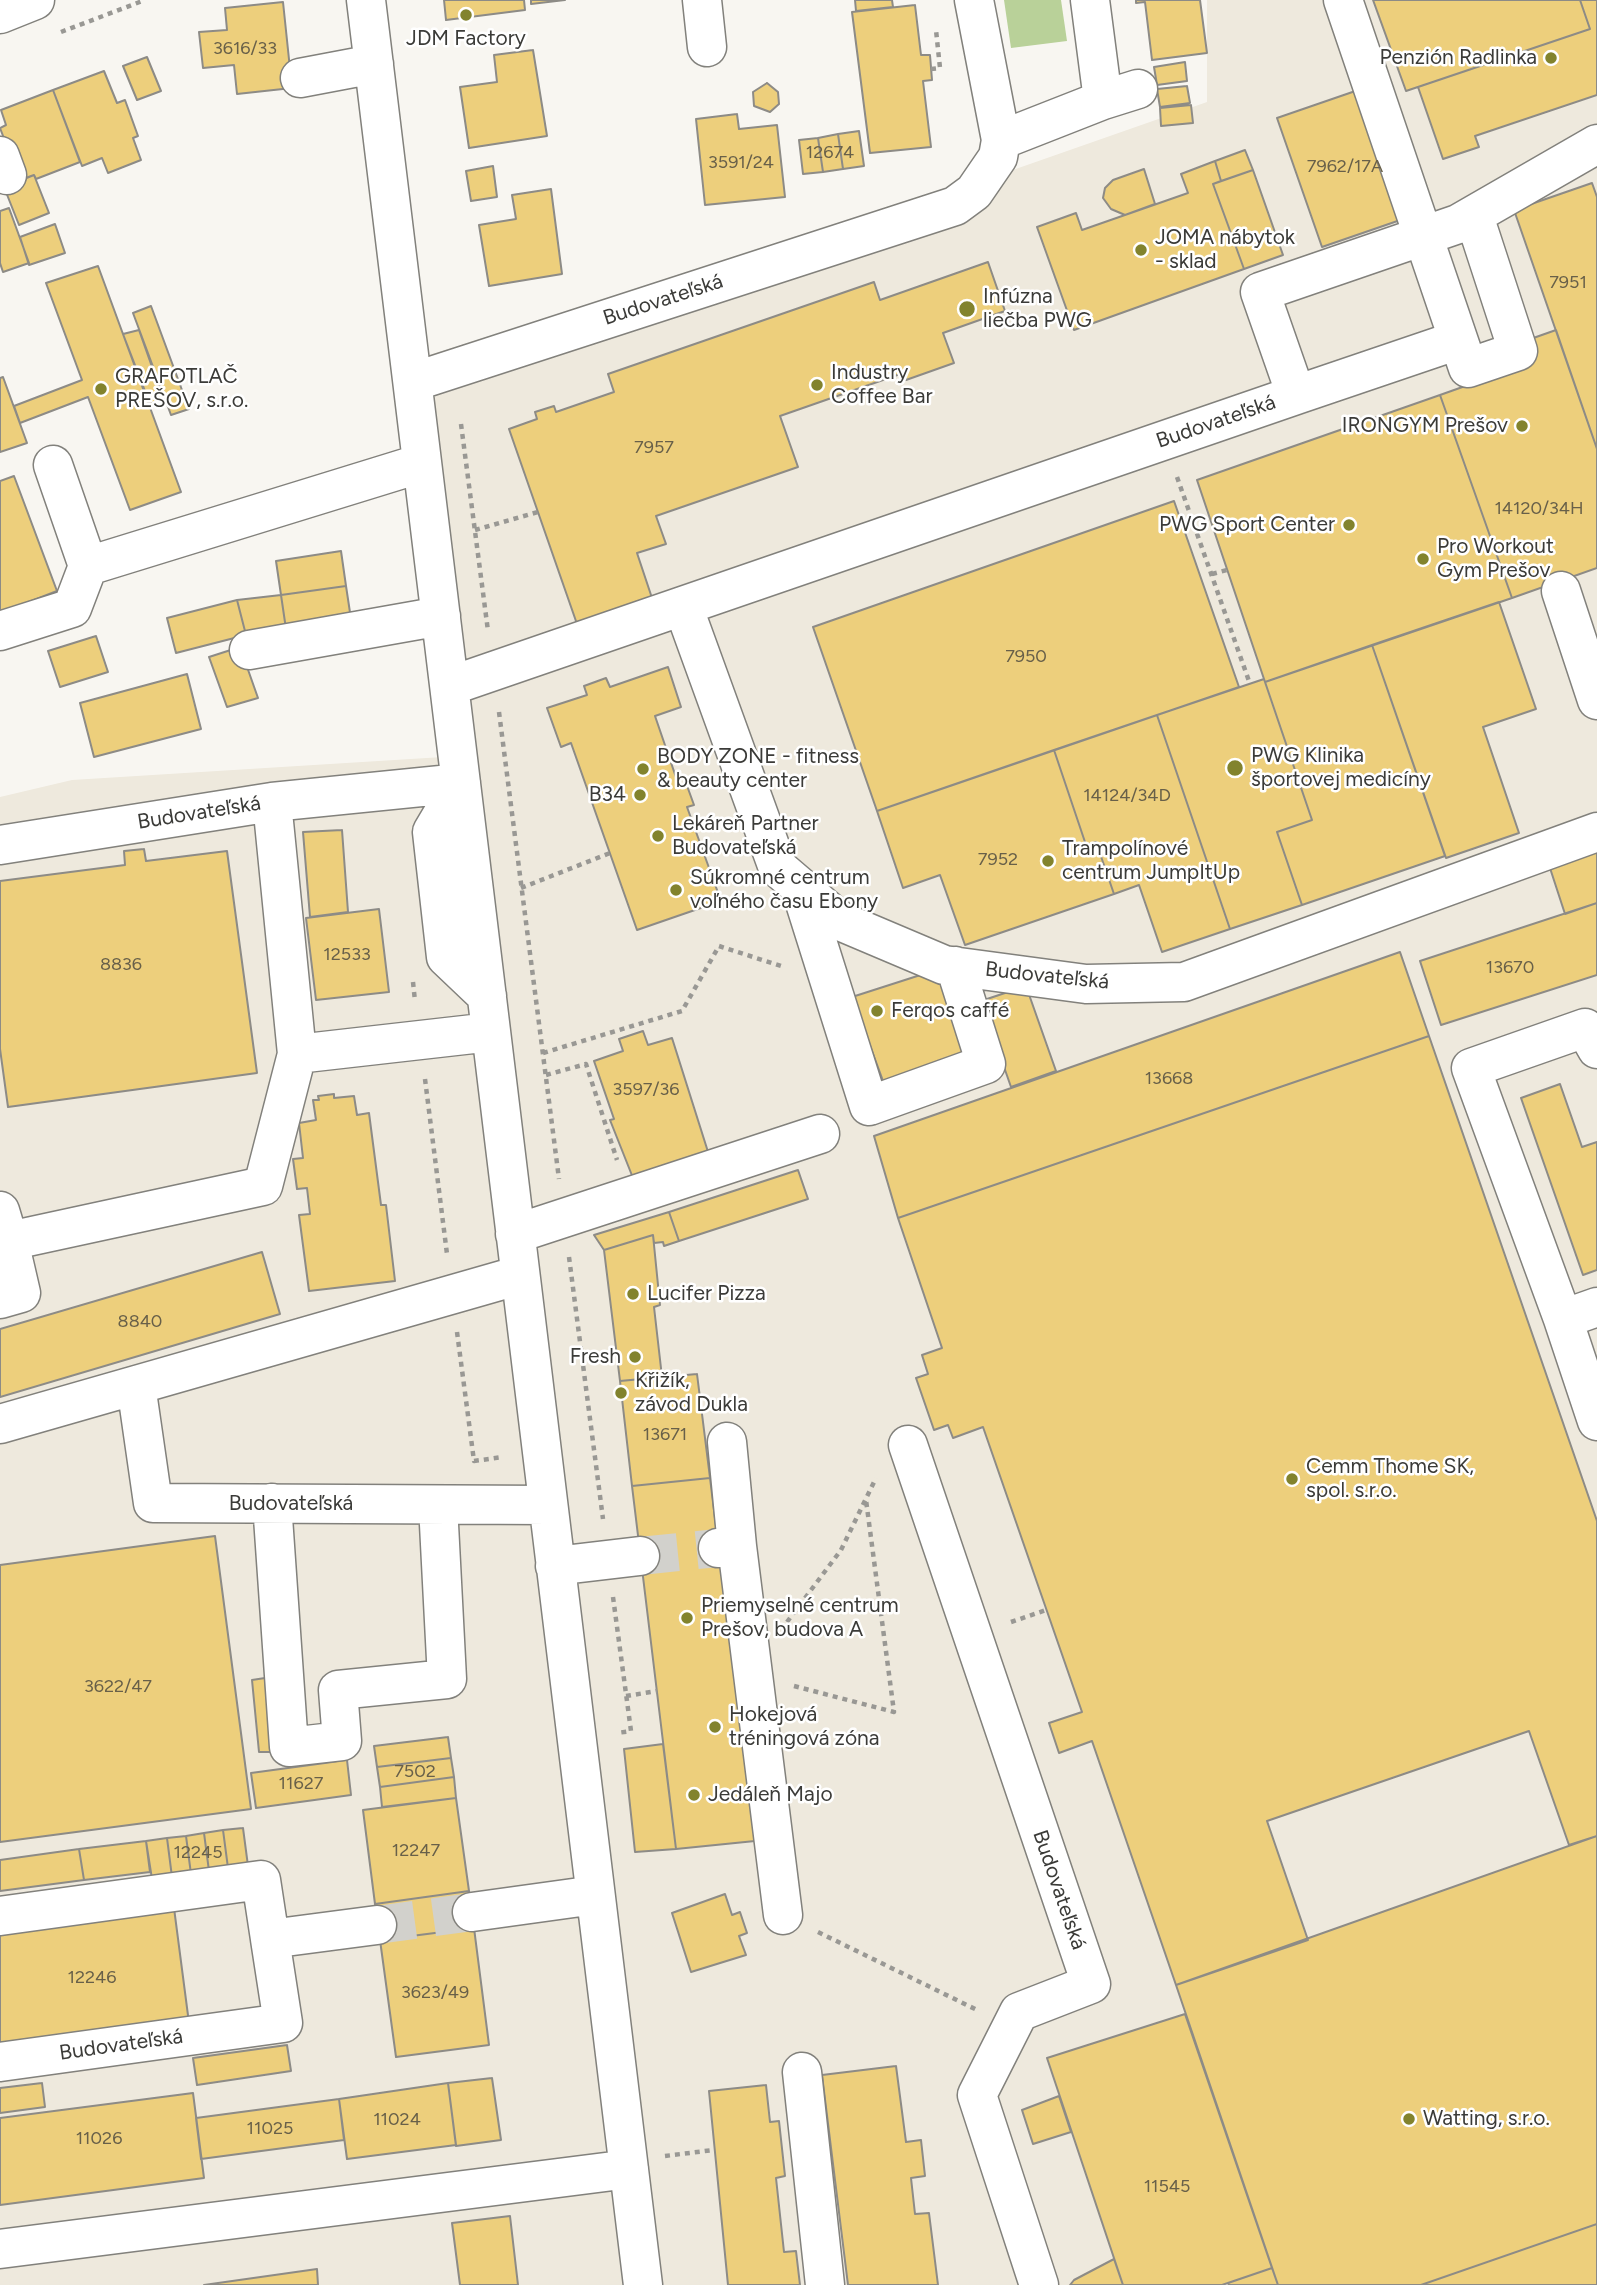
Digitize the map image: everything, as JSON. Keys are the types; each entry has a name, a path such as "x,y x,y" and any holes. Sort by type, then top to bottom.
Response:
{"street":[{"path":"0,14 35,0"},
{"path":"366,0 549,1516 561,1565 595,1895 653,2165 643,2285"},
{"path":"702,0 707,47"},
{"path":"974,0 1001,140 1121,94 1090,0"},
{"path":"1343,0 1468,368 1518,351 1474,216"},
{"path":"300,78 374,64"},
{"name":"Budovateľská","path":"413,382 955,206 974,192 998,157 1001,140"},
{"name":"Budovateľská","path":"450,687 1296,395 1260,292 1424,236 1474,216 1597,144"},
{"path":"1296,395 1458,340"},
{"path":"88,566 422,463"},
{"path":"0,631 72,608 88,566 53,465"},
{"path":"1561,592 1597,700"},
{"name":"Budovateľská","path":"683,606 778,868 840,921 944,965 1086,984 1184,982 1597,832"},
{"path":"249,650 441,616"},
{"path":"272,802 461,783"},
{"name":"Budovateľská","path":"0,845 272,802 297,1054 263,1186 4,1226 21,1293 0,1300"},
{"path":"800,887 869,1106 986,1064 955,966"},
{"path":"297,1054 420,1040 489,1014"},
{"path":"1597,1049 1585,1028 1471,1068 1580,1313 1597,1421"},
{"path":"515,1234 820,1134"},
{"path":"0,1424 520,1275"},
{"name":"Budovateľská","path":"136,1385 153,1503 439,1505 549,1516"},
{"path":"727,1442 728,1547 755,1669 783,1915"},
{"name":"Budovateľská","path":"894,1457 1091,1984 1019,2012 977,2095 1039,2285"},
{"path":"272,1503 289,1747 342,1741 338,1690 447,1679 439,1505"},
{"path":"561,1565 624,1558"},
{"name":"Budovateľská","path":"0,1916 261,1880 283,2023 0,2062"},
{"path":"472,1912 595,1895"},
{"path":"270,1939 377,1925"},
{"path":"802,2072 825,2285"},
{"path":"0,2249 653,2165"}],"path":[{"path":"48,37 145,0"},
{"path":"931,69 940,68 935,27"},
{"path":"454,368 593,1443 624,1558 626,1696 631,1731 613,1734"},
{"path":"1164,440 1250,684"},
{"path":"475,530 538,512"},
{"path":"1212,575 1227,570"},
{"path":"521,888 610,853"},
{"path":"542,1053 682,1012 719,946 831,982"},
{"path":"411,971 474,1461 593,1443"},
{"path":"546,1075 586,1064 619,1164"},
{"path":"866,1500 894,1712 755,1669 841,1550 866,1500 894,1457"},
{"path":"626,1696 657,1691"},
{"path":"783,1915 1011,2026"},
{"path":"653,2165 662,2143"},
{"path":"653,2165 713,2150"}],"shaded area":[{"path":"1207,0 1597,0 1597,2285 0,2285 0,797 72,780 459,756 410,361 950,192 1207,102"}],"green space":[{"path":"1004,0 1061,0 1067,41 1011,48"}],"building":[{"name":"JDM Factory","path":"444,0 524,0 525,10 446,20"},
{"path":"531,0 565,0 531,4"},
{"path":"855,0 892,0 893,7 856,11"},
{"path":"1136,0 1200,0 1207,53 1152,60 1145,2 1136,3"},
{"path":"1373,0 1580,0 1590,29 1406,91"},
{"name":"Penzión Radlinka","path":"1580,0 1597,0 1597,95 1475,136 1479,147 1443,159 1418,87 1590,29"},
{"path":"283,2 292,88 237,94 234,65 203,68 199,32 227,30 225,8"},
{"path":"915,5 921,55 930,55 932,80 923,81 931,147 870,153 852,12"},
{"path":"533,50 547,136 469,148 460,87 497,82 494,55"},
{"path":"147,57 161,91 137,100 123,66"},
{"path":"1185,62 1187,81 1157,85 1154,67"},
{"path":"104,71 117,103 125,100 138,136 133,138 141,160 108,173 102,158 82,166 53,90"},
{"path":"767,83 778,92 779,104 770,112 754,106 753,92"},
{"path":"1187,86 1190,103 1160,107 1157,89"},
{"path":"1367,87 1412,216 1322,247 1277,118"},
{"path":"53,90 80,162 36,179 34,175 20,180 0,128 6,125 1,110"},
{"path":"1191,105 1193,123 1161,126 1160,108"},
{"path":"737,114 739,129 777,125 785,197 705,205 696,119"},
{"path":"859,131 864,166 843,169 838,134"},
{"path":"838,134 843,169 823,172 818,138"},
{"path":"818,138 823,172 803,174 799,140"},
{"path":"1245,150 1253,170 1221,181 1215,161"},
{"name":"JOMA nábytok - sklad","path":"1215,161 1221,181 1213,184 1244,269 1074,330 1037,227 1076,213 1082,230 1188,193 1181,174"},
{"path":"493,166 497,197 471,201 466,171"},
{"path":"1144,169 1155,204 1125,215 1111,209 1103,198 1105,188 1113,180"},
{"path":"1253,170 1283,255 1244,269 1213,184"},
{"path":"34,175 49,213 19,225 4,187"},
{"path":"1592,183 1597,197 1597,449 1514,210"},
{"path":"551,189 562,274 489,286 479,225 516,219 512,195"},
{"path":"9,208 29,263 3,272 0,263 0,211"},
{"path":"55,224 65,253 29,265 20,237"},
{"path":"988,262 1005,311 943,333 954,363 906,380 903,373 780,416 798,467 656,516 666,544 637,553 652,598 577,624 509,429 537,419 535,412 554,406 556,412 614,392 608,374 874,282 880,300"},
{"name":"GRAFOTLAČ PREŠOV, s.r.o.","path":"98,266 181,492 130,510 88,397 20,423 14,406 82,380 46,283"},
{"path":"151,306 189,409 171,415 133,313"},
{"path":"139,330 163,398 150,404 123,334"},
{"path":"1556,330 1597,449 1597,568 1512,598 1440,395 1530,363 1522,342"},
{"path":"3,377 27,443 0,452 0,378"},
{"name":"PWG Sport Center","path":"1440,395 1512,598 1265,682 1197,480"},
{"path":"14,476 57,591 0,613 0,481"},
{"path":"1174,501 1239,687 877,811 813,627"},
{"path":"341,551 346,586 281,595 276,561"},
{"path":"346,586 351,619 286,629 281,595"},
{"path":"281,595 286,629 246,635 237,600"},
{"path":"237,600 246,635 176,653 167,618"},
{"path":"1499,602 1536,709 1483,727 1519,833 1446,858 1372,645"},
{"path":"96,636 108,672 60,687 48,651"},
{"path":"1372,645 1445,856 1302,905 1277,832 1312,820 1265,682"},
{"path":"240,647 258,698 227,707 209,657"},
{"name":"B34","path":"668,667 681,707 655,716 679,786 686,783 694,805 687,807 721,901 637,930 571,743 561,747 547,708 587,695 584,686 606,678 610,687"},
{"path":"187,674 201,729 94,757 80,703"},
{"name":"PWG Klinika športovej medicíny","path":"1264,679 1312,820 1277,832 1302,905 1230,929 1157,715"},
{"path":"1157,715 1230,929 1162,952 1139,885 1114,894 1096,842 1086,845 1054,750"},
{"path":"1054,750 1086,845 1096,842 1114,894 965,945 940,875 903,888 877,811"},
{"path":"342,830 348,912 310,917 303,832"},
{"path":"144,849 146,861 227,851 257,1073 8,1107 0,1049 0,881 125,865 124,851"},
{"path":"1597,849 1597,903 1565,914 1549,865"},
{"path":"1597,903 1597,975 1441,1025 1420,961"},
{"path":"379,909 389,992 316,1000 306,918"},
{"path":"1400,952 1429,1036 898,1218 874,1136"},
{"path":"936,970 967,1059 886,1089 852,997"},
{"path":"1026,986 1056,1071 1011,1087 981,1001"},
{"path":"643,1031 648,1045 672,1038 709,1155 633,1178 610,1120 614,1119 594,1061 623,1051 619,1039"},
{"name":"Cemm Thome SK, spol. s.r.o.","path":"1429,1036 1597,1521 1597,1836 1569,1845 1529,1731 1267,1821 1308,1940 1176,1985 1092,1741 1059,1753 1049,1723 1082,1712 983,1427 953,1438 948,1425 934,1430 916,1378 928,1374 922,1355 942,1348 898,1218"},
{"path":"1560,1084 1582,1147 1597,1142 1597,1270 1583,1275 1521,1098"},
{"path":"334,1094 334,1098 354,1096 357,1115 369,1113 381,1205 386,1205 395,1281 309,1291 299,1215 310,1214 307,1188 297,1189 293,1159 303,1158 299,1123 316,1120 313,1100 319,1100 318,1096"},
{"path":"798,1170 808,1199 679,1241 669,1212"},
{"path":"669,1212 679,1241 664,1246 663,1242 654,1243 653,1235 604,1250 594,1235"},
{"path":"653,1235 660,1305 654,1307 662,1377 620,1381 604,1250"},
{"path":"262,1252 280,1314 0,1397 0,1329"},
{"path":"697,1374 710,1478 632,1486 620,1381"},
{"name":"Priemyselné centrum Prešov, budova A","path":"710,1478 755,1841 676,1849 632,1486"},
{"path":"215,1536 251,1809 0,1842 0,1565"},
{"path":"265,1678 271,1752 259,1752 252,1680"},
{"path":"448,1737 451,1758 377,1767 374,1746"},
{"path":"663,1744 676,1849 635,1852 624,1749"},
{"path":"451,1758 454,1777 380,1787 377,1767"},
{"path":"347,1760 351,1795 256,1808 251,1773"},
{"path":"454,1777 456,1798 382,1807 380,1787"},
{"path":"456,1798 469,1891 375,1904 363,1810"},
{"path":"243,1828 248,1866 228,1868 223,1830"},
{"path":"223,1830 228,1868 209,1871 204,1833"},
{"path":"204,1833 209,1871 191,1874 186,1836"},
{"path":"186,1836 191,1874 172,1877 167,1838"},
{"name":"Watting, s.r.o.","path":"1597,1836 1597,2224 1421,2285 1278,2285 1176,1985"},
{"path":"167,1838 172,1877 152,1879 146,1841"},
{"path":"146,1841 150,1872 84,1880 79,1849"},
{"path":"79,1849 84,1880 0,1891 0,1860"},
{"path":"469,1891 474,1928 380,1940 375,1904"},
{"path":"725,1894 732,1915 740,1912 747,1933 739,1936 746,1955 691,1972 672,1913"},
{"path":"174,1908 189,2023 0,2049 0,1932"},
{"path":"474,1928 489,2045 396,2057 380,1940"},
{"path":"1185,2014 1272,2268 1222,2285 1123,2285 1047,2058"},
{"path":"287,2045 291,2071 197,2085 193,2058"},
{"path":"896,2066 906,2142 921,2140 925,2176 911,2178 915,2214 929,2213 938,2285 848,2285 822,2075"},
{"path":"492,2078 501,2140 456,2146 448,2083"},
{"path":"42,2083 45,2107 0,2113 0,2088"},
{"path":"448,2083 456,2145 347,2159 339,2099"},
{"path":"766,2085 770,2122 779,2121 785,2176 776,2178 784,2252 796,2251 800,2285 728,2285 709,2091"},
{"path":"193,2093 204,2178 0,2205 0,2118"},
{"path":"1059,2096 1071,2132 1033,2144 1022,2110"},
{"path":"339,2099 344,2140 201,2159 196,2118"},
{"path":"510,2216 518,2285 460,2285 452,2223"},
{"path":"1597,2224 1597,2285 1421,2285"},
{"path":"1114,2259 1123,2285 1070,2285 1074,2280"},
{"path":"1272,2268 1278,2285 1228,2283"},
{"path":"317,2269 318,2285 204,2285"}],"tunnel":[{"path":"640,1556 718,1548"},
{"path":"377,1925 472,1912"}],"place":[{"name":"JDM Factory","path":"466,15"},
{"name":"Penzión Radlinka","path":"1551,58"},
{"name":"JOMA nábytok - sklad","path":"1141,250"},
{"name":"Infúzna liečba PWG","path":"967,309"},
{"name":"Industry Coffee Bar","path":"817,385"},
{"name":"GRAFOTLAČ PREŠOV, s.r.o.","path":"101,389"},
{"name":"IRONGYM Prešov","path":"1522,426"},
{"name":"PWG Sport Center","path":"1349,525"},
{"name":"Pro Workout Gym Prešov","path":"1423,559"},
{"name":"PWG Klinika športovej medicíny","path":"1235,768"},
{"name":"BODY ZONE - fitness & beauty center","path":"643,769"},
{"name":"B34","path":"640,795"},
{"name":"Lekáreň Partner Budovateľská","path":"658,836"},
{"name":"Trampolínové centrum JumpItUp","path":"1048,861"},
{"name":"Súkromné centrum voľného času Ebony","path":"676,890"},
{"name":"Ferqos caffé","path":"877,1011"},
{"name":"Lucifer Pizza","path":"633,1294"},
{"name":"Fresh","path":"635,1357"},
{"name":"Křižík, závod Dukla","path":"621,1393"},
{"name":"Cemm Thome SK, spol. s.r.o.","path":"1292,1479"},
{"name":"Priemyselné centrum Prešov, budova A","path":"687,1618"},
{"name":"Hokejová tréningová zóna","path":"715,1727"},
{"name":"Jedáleň Majo","path":"694,1795"},
{"name":"Watting, s.r.o.","path":"1409,2119"}]}
